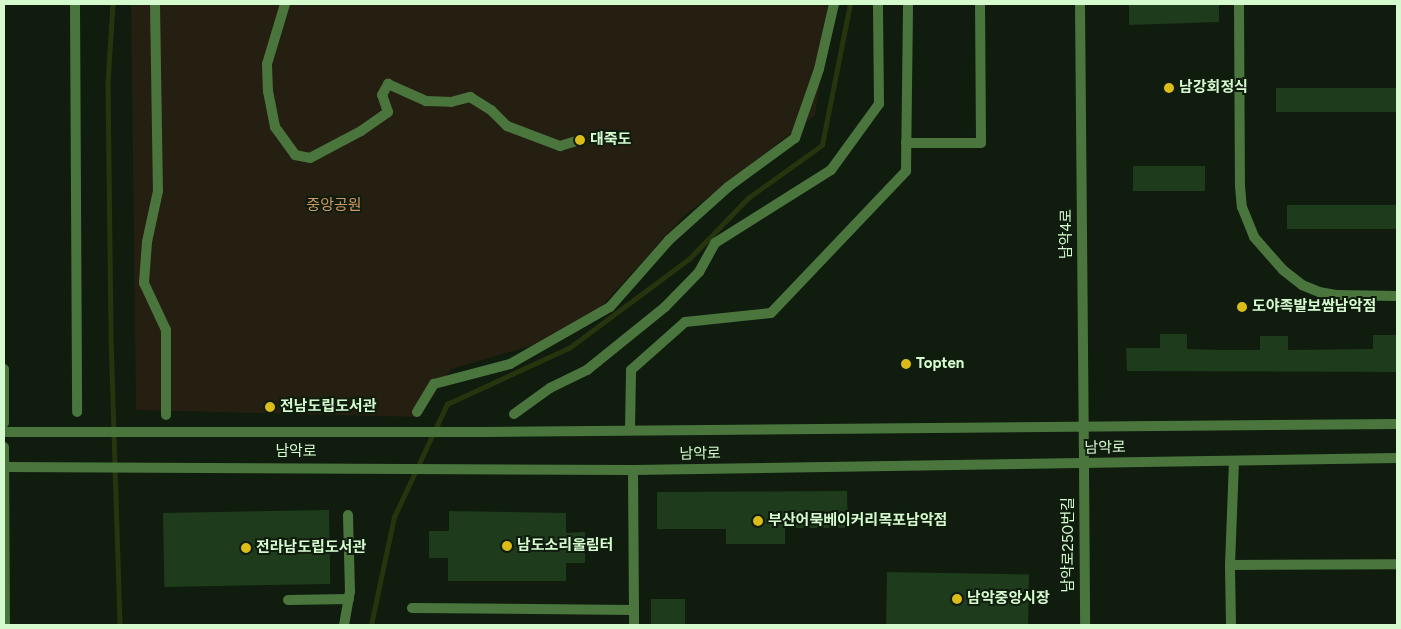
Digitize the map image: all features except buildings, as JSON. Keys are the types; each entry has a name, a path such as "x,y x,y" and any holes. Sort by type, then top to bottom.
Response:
{"street":[{"path":"75,4 77,412"},
{"path":"154,4 158,191 147,242 144,283 166,330 166,416"},
{"path":"285,4 267,64 268,91 275,127 295,155 310,158 360,131 388,112 382,95 388,84 426,101 451,102 470,97 491,110 507,126 560,146 580,140"},
{"path":"417,412 434,384 510,364 610,308 669,240 728,187 795,138 819,69 834,4"},
{"path":"514,414 550,388 588,370 665,307 699,272 715,243 831,170 878,104 878,4"},
{"path":"630,429 631,370 684,322 771,314 906,171 908,4"},
{"path":"906,143 981,143 980,4"},
{"name":"남악4로","path":"1080,4 1084,464"},
{"path":"1239,4 1240,186 1242,207 1254,237 1284,270 1302,285 1319,292 1336,295 1397,296"},
{"path":"4,368 4,423"},
{"name":"남악로","path":"4,432 70,434 482,432 630,429 1397,424"},
{"path":"4,447 5,625"},
{"name":"남악로","path":"4,467 633,470 1397,458"},
{"path":"1231,625 1230,565 1234,461"},
{"name":"남악로250번길","path":"1084,464 1085,625"},
{"path":"633,470 634,625"},
{"path":"344,625 349,599 348,515"},
{"path":"1230,565 1397,564"},
{"path":"288,600 349,599"},
{"path":"412,608 634,610"}],"green space":[{"name":"중앙공원","path":"131,4 833,4 815,115 685,215 578,332 451,369 419,417 136,410"}],"waterway":[{"path":"113,4 108,84 111,337 120,625"},
{"path":"371,625 394,517 447,404 569,348 689,259 748,198 822,145 850,4"}],"place":[{"name":"남강회정식","path":"1169,88"},
{"name":"대죽도","path":"580,140"},
{"name":"도야족발보쌈남악점","path":"1242,307"},
{"name":"Topten","path":"906,364"},
{"name":"전남도립도서관","path":"270,407"},
{"name":"부산어묵베이커리목포남악점","path":"758,521"},
{"name":"남도소리울림터","path":"507,546"},
{"name":"전라남도립도서관","path":"246,548"},
{"name":"남악중앙시장","path":"957,599"}]}
